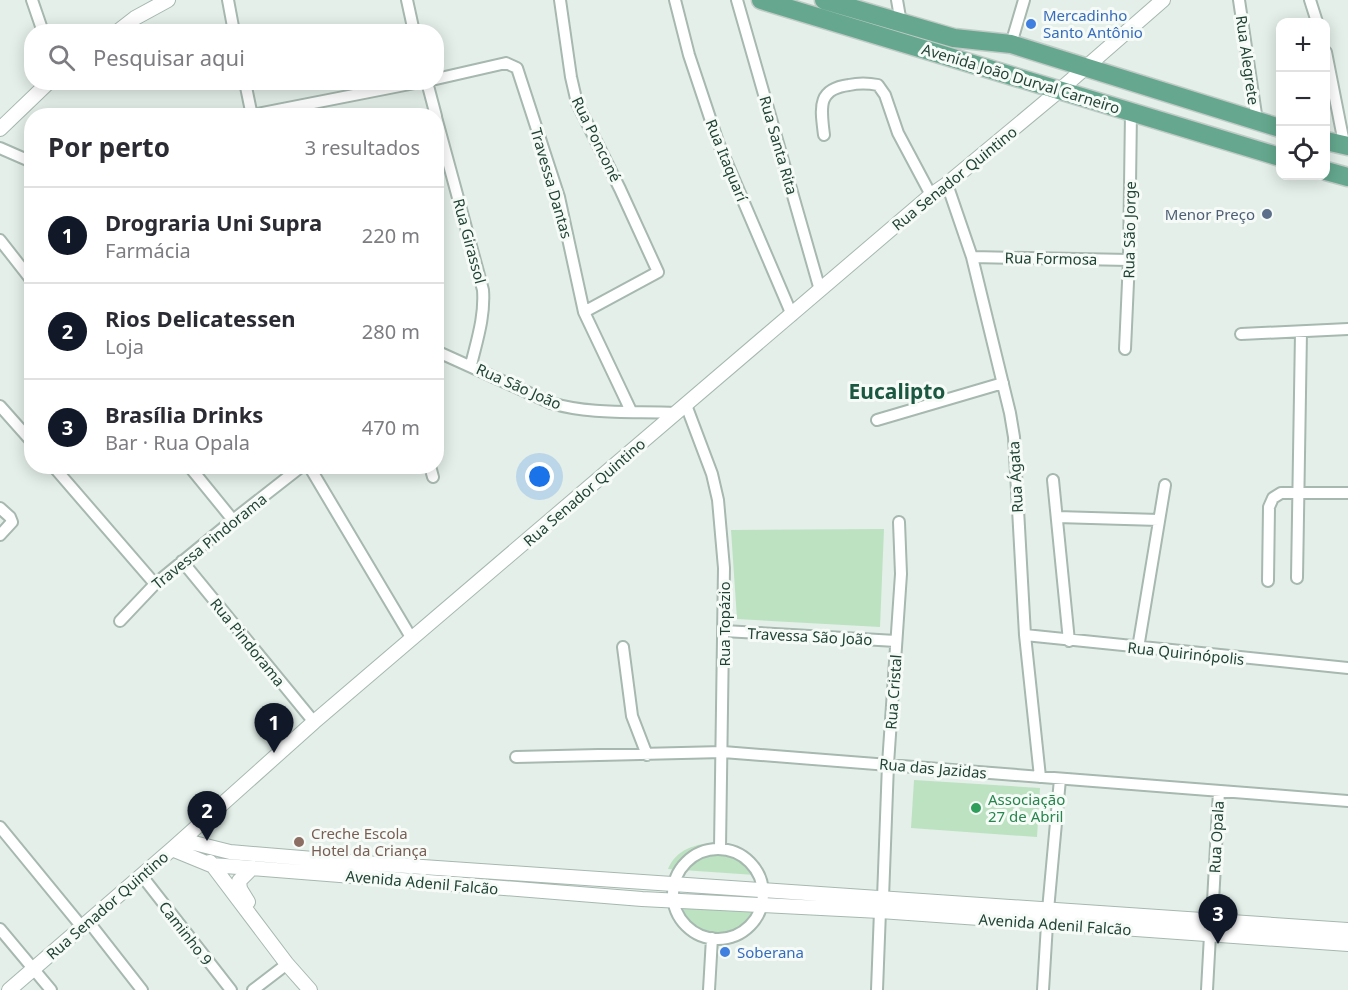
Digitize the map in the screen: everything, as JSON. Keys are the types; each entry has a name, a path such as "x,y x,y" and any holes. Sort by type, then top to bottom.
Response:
{"main road":[{"name":"Avenida João Durval Carneiro","path":"761,0 1276,156"},
{"name":"Avenida João Durval Carneiro","path":"824,0 954,38 1011,44 1276,127"},
{"path":"1222,140 1226,125 1239,116"},
{"path":"1330,172 1348,177"}],"street":[{"path":"32,0 40,24"},
{"path":"127,24 168,0"},
{"path":"228,0 232,24"},
{"path":"406,0 412,24"},
{"name":"Rua Ponconé","path":"560,0 577,104 620,189 658,272 584,312"},
{"name":"Rua Itaquarí","path":"675,0 689,55 718,142 792,315"},
{"name":"Rua Santa Rita","path":"737,0 820,290"},
{"path":"897,0 901,23"},
{"path":"1011,44 1024,0"},
{"name":"Rua Senador Quintino","path":"9,990 142,876 314,722 931,195 1061,90 1163,0"},
{"name":"Rua Alegrete","path":"1239,0 1257,121"},
{"path":"1310,0 1316,18"},
{"name":"Travessa Dantas","path":"444,77 506,63 517,68 556,186 584,312 631,411"},
{"path":"1329,72 1338,140"},
{"path":"824,135 821,112 828,92 836,86 878,85 885,95 898,132 931,195"},
{"path":"0,129 41,90"},
{"path":"247,90 251,108"},
{"path":"288,108 379,90"},
{"name":"Rua Girassol","path":"429,90 434,108"},
{"name":"Rua São Jorge","path":"1125,349 1131,111"},
{"name":"Rua Girassol","path":"444,146 483,290 482,320 471,365"},
{"path":"0,148 24,158"},
{"name":"Rua Ágata","path":"947,184 972,257 1014,437 1025,635 1040,777"},
{"path":"0,240 24,270"},
{"name":"Rua Formosa","path":"972,257 1129,260"},
{"path":"1241,334 1348,329"},
{"path":"1297,578 1301,332"},
{"name":"Rua São João","path":"444,354 551,403 596,412 681,409"},
{"path":"877,420 1003,383"},
{"path":"0,406 24,432"},
{"name":"Rua Topázio","path":"681,409 705,453 717,500 724,568 720,848"},
{"path":"59,474 155,584"},
{"path":"196,474 233,520"},
{"name":"Travessa Pindorama","path":"120,621 155,584 292,474"},
{"path":"314,474 412,639"},
{"path":"1053,480 1069,641"},
{"path":"1138,648 1165,486"},
{"path":"1268,581 1270,501 1281,493 1348,494"},
{"path":"0,508 12,522 0,535"},
{"path":"1057,517 1159,520"},
{"name":"Rua Cristal","path":"877,990 888,764 901,574 899,522"},
{"name":"Rua Pindorama","path":"182,561 314,722"},
{"name":"Travessa São João","path":"724,631 896,641"},
{"name":"Rua Quirinópolis","path":"1025,635 1348,668"},
{"path":"623,647 632,717 646,755"},
{"name":"Rua das Jazidas","path":"516,757 723,752 1348,801"},
{"path":"1043,990 1047,917 1060,779"},
{"name":"Rua Opala","path":"1212,920 1219,791"},
{"path":"0,827 142,990"},
{"name":"Avenida Adenil Falcão","path":"177,845 349,869 567,893 762,905 881,905"},
{"name":"Avenida Adenil Falcão","path":"177,845 211,865 567,878 763,890 881,905 1100,921 1210,935 1348,944"},
{"path":"204,847 211,865 287,964 310,990"},
{"path":"720,848 736,852 749,861 759,874 763,890 762,905 757,917 743,931 725,938 712,938 694,932 681,918 674,901 675,884 681,869 691,858 705,850 720,848"},
{"path":"252,868 242,877 239,884 268,938"},
{"name":"Caminho 9","path":"142,876 231,990"},
{"path":"567,878 567,893"},
{"name":"Avenida Adenil Falcão","path":"1100,921 1212,920 1348,930"},
{"path":"0,929 51,990"},
{"path":"1207,990 1210,935"},
{"path":"709,990 712,938"},
{"path":"253,990 287,964"}],"green space":[{"path":"884,529 880,627 737,619 731,530"},
{"name":"Associação 27 de Abril","path":"914,780 1040,788 1037,837 911,828"},
{"path":"717,842 737,854 755,875 668,869 681,852 702,844"},
{"path":"666,904 756,910 735,929 716,933 688,923"}],"place":[{"name":"Mercadinho Santo Antônio","path":"1031,24"},
{"name":"Menor Preço","path":"1267,214"},
{"name":"Drograria Uni Supra","path":"274,753"},
{"name":"Associação 27 de Abril","path":"976,808"},
{"name":"Rios Delicatessen","path":"207,841"},
{"name":"Creche Escola Hotel da Criança","path":"299,842"},
{"name":"Brasília Drinks","path":"1218,944"},
{"name":"Soberana","path":"725,952"}],"district":[{"name":"Eucalipto","path":"897,391"}]}
